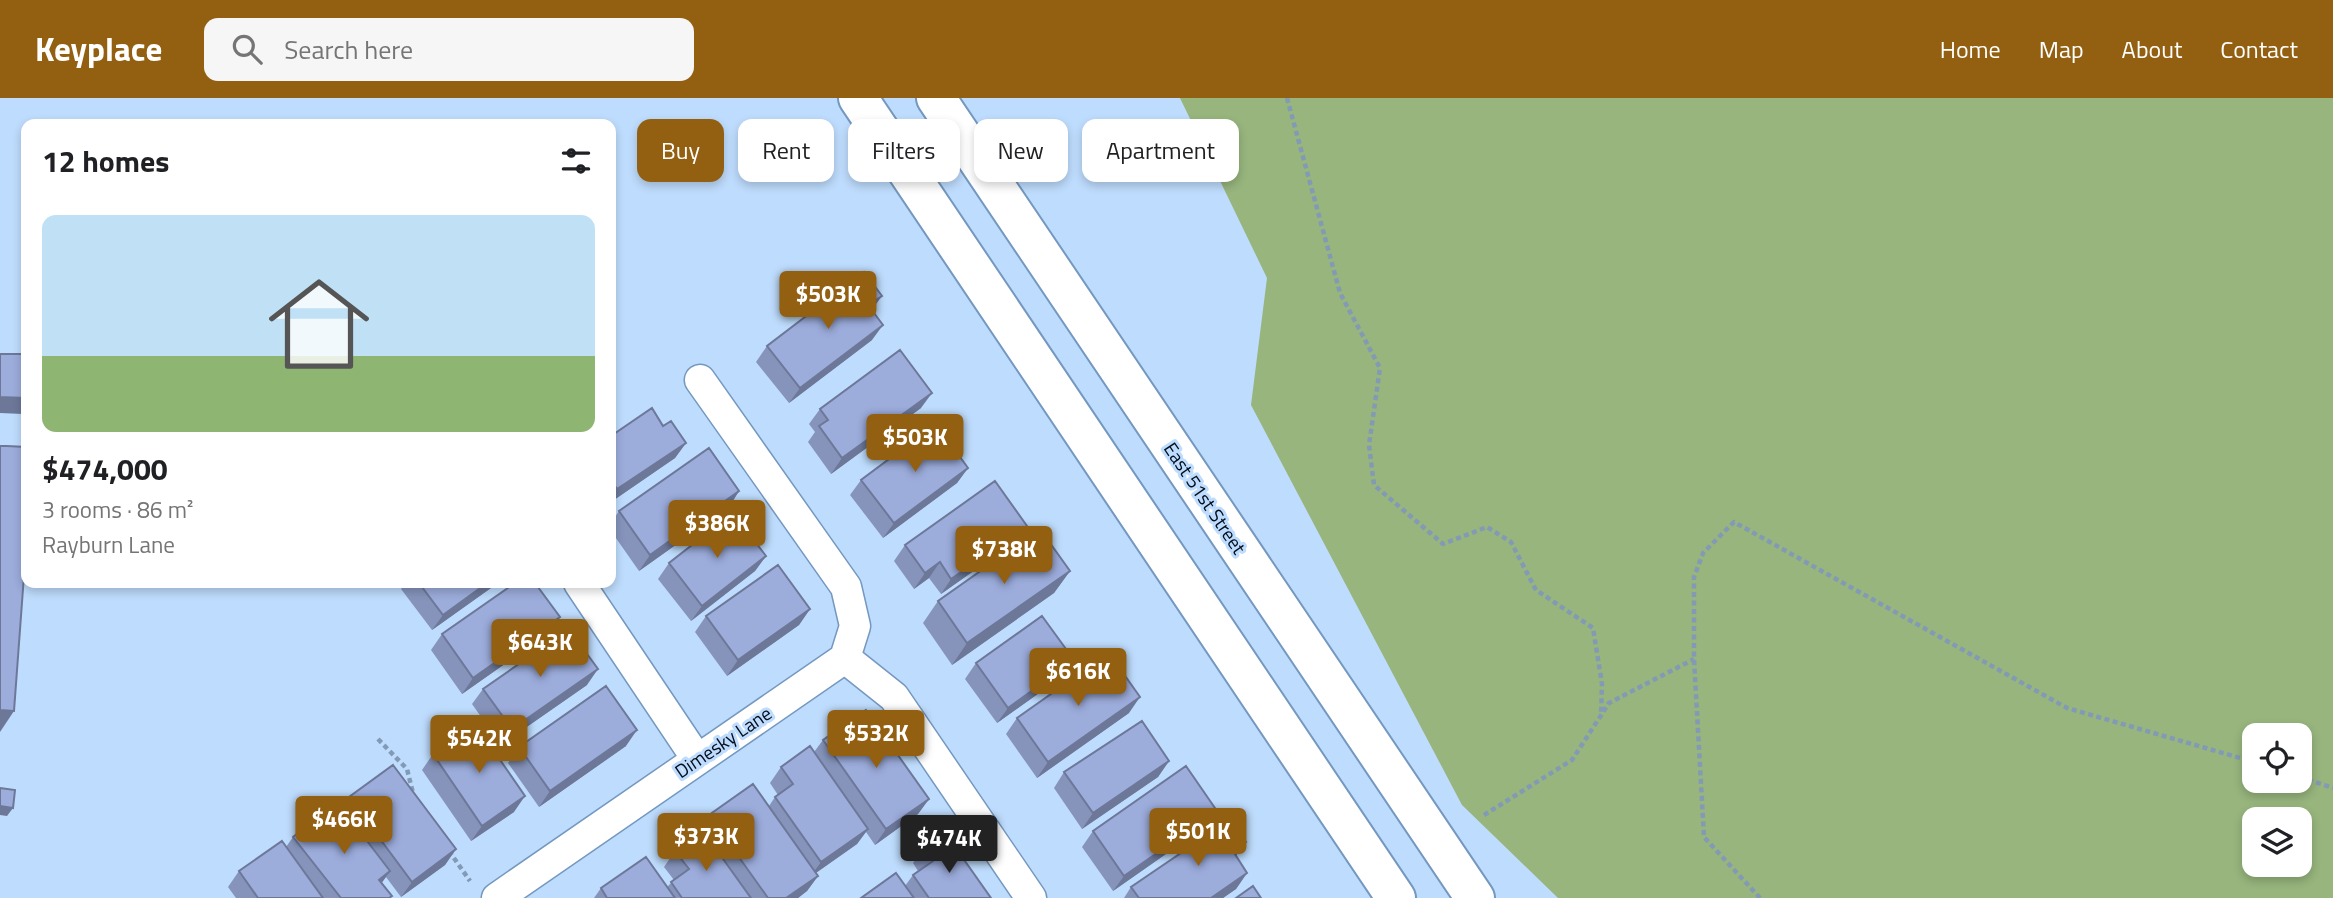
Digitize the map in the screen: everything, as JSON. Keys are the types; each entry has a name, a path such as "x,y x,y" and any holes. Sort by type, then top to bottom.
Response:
{"street":[{"path":"858,98 1396,898"},
{"name":"East 51st Street","path":"936,98 1475,898"},
{"path":"700,380 846,587 855,626 845,658 894,697 1031,898"},
{"path":"582,588 697,759"},
{"name":"Dimesky Lane","path":"497,898 845,658"}],"path":[{"path":"1287,98 1340,293 1380,368 1369,445 1374,485 1443,544 1487,527 1511,542 1536,590 1593,628 1602,684 1601,715"},
{"path":"1759,898 1704,837 1694,659 1694,577 1703,553 1734,522 2067,708 2242,759"},
{"path":"1484,815 1572,760 1609,703 1694,659"},
{"path":"378,739 407,769 415,801"},
{"path":"2312,781 2333,788"},
{"path":"443,841 471,882"}],"green space":[{"path":"1180,98 2333,98 2333,898 1558,898 1462,805 1251,405 1267,278 1221,182 1239,182 1239,119 1190,119"}],"building":[{"path":"864,272 882,296 868,305 883,325 800,388 767,346"},
{"path":"900,350 932,393 842,458 819,426 828,420 820,409"},
{"path":"0,354 21,354 21,398 0,397"},
{"path":"652,408 663,426 671,421 686,443 617,489 616,433"},
{"path":"936,424 968,468 894,523 861,480"},
{"path":"0,446 21,447 23,588 14,711 0,710"},
{"path":"709,448 739,491 650,555 619,511"},
{"path":"995,481 1027,526 951,579 940,562 925,573 905,545"},
{"path":"733,513 766,556 702,606 669,563"},
{"path":"1040,529 1070,571 967,643 938,601"},
{"path":"778,565 810,609 738,660 706,616"},
{"path":"423,588 480,588 443,615"},
{"path":"508,588 539,588 560,617 473,678 442,634"},
{"path":"1042,616 1074,660 1008,708 976,663"},
{"path":"569,629 598,669 512,729 483,689"},
{"path":"1109,653 1140,697 1048,762 1017,718"},
{"path":"606,686 637,730 550,791 519,747"},
{"path":"866,710 929,799 886,829 823,740"},
{"path":"1142,721 1169,761 1093,813 1064,772"},
{"path":"476,725 525,796 482,826 433,754"},
{"path":"810,746 868,829 821,862 775,797 793,784 781,767"},
{"path":"393,765 456,849 412,882 349,797"},
{"path":"1186,766 1217,811 1124,876 1093,831"},
{"path":"753,784 818,876 786,898 768,898 709,815"},
{"path":"0,788 15,790 13,808 0,806"},
{"path":"338,803 390,871 379,880 392,896 389,898 341,898 293,837"},
{"path":"1231,819 1246,842 1233,851 1247,873 1211,898 1139,898 1131,887"},
{"path":"703,831 751,898 682,898 671,882 689,869 675,851"},
{"path":"941,837 950,851 955,847 991,898 929,898 913,875 933,861 924,848"},
{"path":"282,841 323,898 258,898 239,871"},
{"path":"646,857 675,898 607,898 601,888"},
{"path":"896,873 914,898 861,898"},
{"path":"1253,886 1261,898 1236,898"}]}
